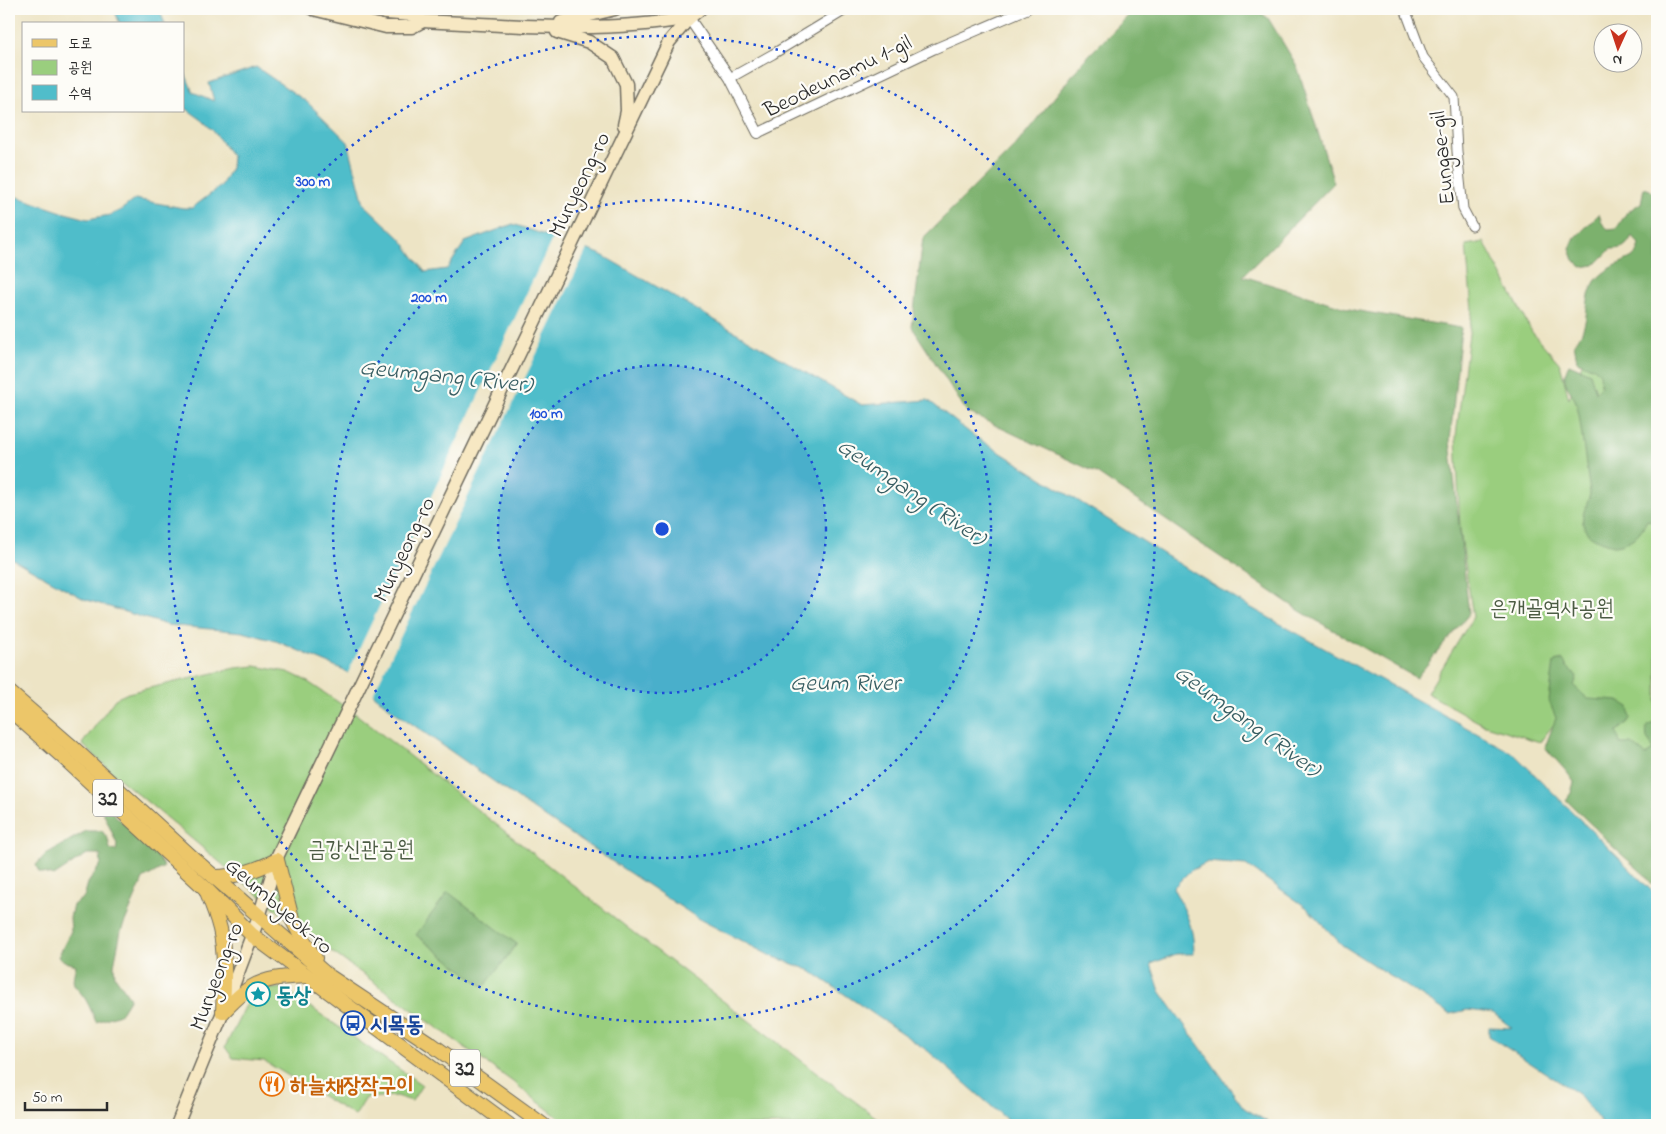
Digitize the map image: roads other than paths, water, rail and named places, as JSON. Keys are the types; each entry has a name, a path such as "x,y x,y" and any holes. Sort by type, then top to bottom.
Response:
{"main road":[{"path":"313,9 386,27 412,28 422,21"},
{"path":"366,9 412,15 422,21 577,28 660,23 689,18"},
{"path":"542,27 614,9"},
{"name":"Muryeong-ro","path":"177,1125 259,917 278,858 669,42 689,18 700,9"},
{"path":"542,27 589,42 613,58 626,84 627,111 620,144"},
{"name":"Geumbyeok-ro","path":"9,692 70,745 196,861 327,975 432,1044 543,1125"},
{"name":"Geumbyeok-ro","path":"9,709 63,756 206,889 252,935 510,1125"},
{"path":"214,877 230,877 242,874 278,858 292,919 304,942 327,975"},
{"path":"206,889 220,928 224,978 223,1012"},
{"path":"223,1012 249,988 270,979 307,976"}],"street":[{"path":"730,78 847,9"},
{"name":"Beodeunamu 1-gil","path":"689,18 730,78 758,133 934,49 1027,9"},
{"name":"Eungae-gil","path":"1405,9 1423,58 1454,97 1463,208 1472,226"}],"water":[{"path":"114,9 157,9 164,22 119,22"},
{"name":"Geum River","path":"256,67 307,102 348,142 364,204 401,239 425,272 447,269 465,242 513,224 600,254 862,405 928,400 974,436 1239,601 1514,754 1657,896 1657,1125 1603,1125 1578,1094 1489,1036 1489,1027 1512,1028 1493,1013 1467,1010 1450,1014 1342,945 1306,907 1246,865 1208,862 1190,871 1173,888 1182,904 1193,935 1194,954 1176,954 1151,964 1160,991 1244,1108 1273,1125 1013,1125 928,1051 809,970 769,955 699,919 527,805 395,712 344,670 276,641 243,632 167,625 84,599 9,557 9,194 88,219 110,215 121,210 135,199 192,208 221,186 231,168 232,156 214,132 185,108 185,73 193,92 214,101 209,83"}],"place":[{"name":"동상","path":"258,994"},
{"name":"시목동","path":"353,1023"},
{"name":"하늘채장작구이","path":"272,1084"}],"water label":[{"name":"Geumgang (River)","path":"446,375"},
{"name":"Geumgang (River)","path":"912,491"},
{"name":"Geumgang (River)","path":"1248,720"}],"park label":[{"name":"은개골역사공원","path":"1552,607"},
{"name":"금강신관공원","path":"361,848"}]}
